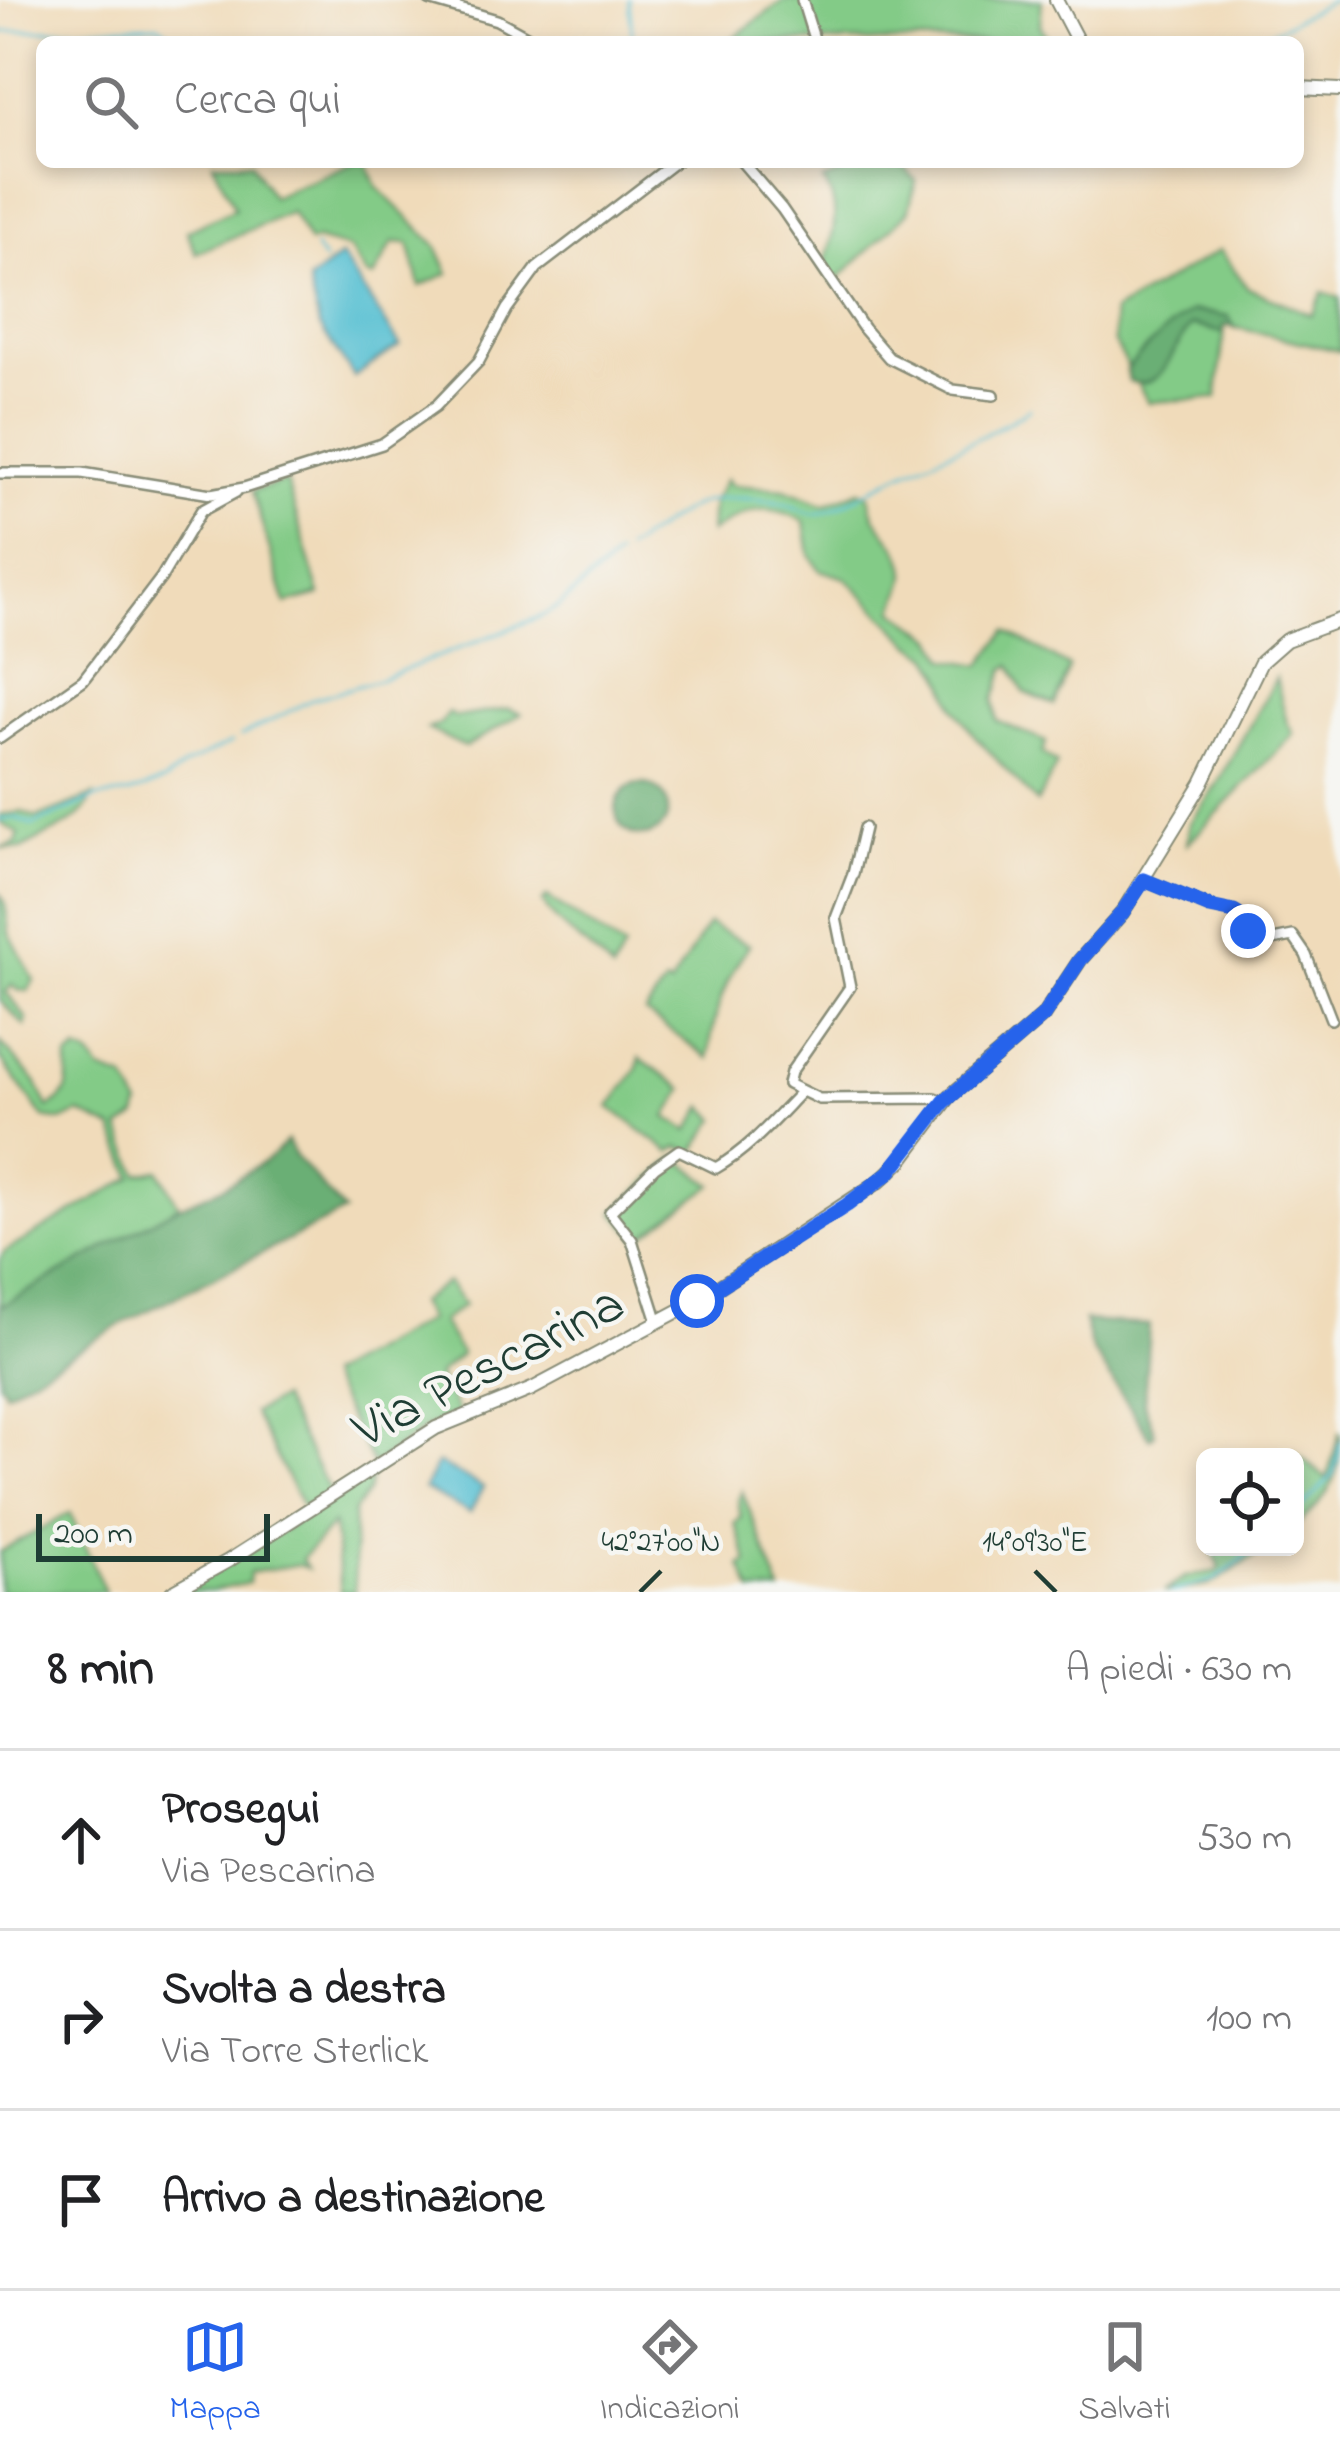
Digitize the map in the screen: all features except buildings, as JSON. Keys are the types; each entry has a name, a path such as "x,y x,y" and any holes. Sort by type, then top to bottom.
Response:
{"street":[{"path":"429,0 497,20 526,36"},
{"path":"802,0 813,36"},
{"path":"1056,0 1075,36"},
{"path":"1304,88 1340,90"},
{"path":"0,473 82,473 211,494 382,444 436,406 479,361 507,309 537,268 667,168"},
{"path":"747,168 890,358 953,389 994,395"},
{"path":"0,738 83,680 161,578 201,511 240,488"},
{"name":"Via Pescarina","path":"172,1592 436,1428 532,1389 718,1288 880,1181 902,1160 944,1102 1043,1016 1080,960 1122,913 1202,783 1261,662 1286,640 1340,620"},
{"path":"864,828 854,874 836,917 850,987 788,1077 788,1084 819,1099 929,1098 944,1102"},
{"path":"1144,880 1234,912 1248,931 1268,941 1293,936 1306,955 1331,1019"},
{"path":"658,1322 632,1240 610,1212 679,1150 716,1168 728,1161 800,1093"}],"green space":[{"path":"784,0 1042,0 1040,25 1046,36 736,36"},
{"path":"216,168 255,168 272,197 340,168 369,168 377,187 436,245 449,273 420,286 409,243 393,242 374,278 366,275 349,249 316,240 309,243 291,212 196,253 187,231 235,208"},
{"path":"854,168 904,168 916,181 908,212 834,283 823,268 834,212 823,181"},
{"path":"1220,250 1248,288 1312,315 1323,292 1340,298 1340,351 1225,325 1217,398 1148,402 1114,343 1113,312"},
{"path":"1192,311 1228,316 1235,328 1225,325 1223,333 1192,325 1159,375 1141,384 1129,381 1127,370 1132,364"},
{"path":"726,479 731,485 784,489 825,505 860,490 870,496 875,517 904,562 906,579 895,611 935,638 947,659 981,665 1007,631 1069,667 1054,705 1024,692 1011,665 1005,669 994,700 997,721 1046,742 1042,753 1057,764 1037,803 975,736 955,708 930,656 846,578 820,570 810,555 805,522 779,511 756,510 710,533 712,503"},
{"path":"286,481 320,595 286,604 252,491"},
{"path":"1276,678 1294,734 1187,844 1189,824 1216,786"},
{"path":"509,709 521,714 465,747 428,729 448,713 456,717"},
{"path":"642,784 661,791 668,810 661,829 642,836 623,829 616,810 623,791"},
{"path":"93,796 81,814 62,827 22,849 0,848 16,843 19,834 0,823 0,815 22,812 37,818"},
{"path":"0,894 9,933 34,980 28,991 12,985 6,992 27,1019 25,1026 0,1000"},
{"path":"547,897 624,949 612,972 549,912 543,902"},
{"path":"708,924 749,945 721,998 709,1058 645,1013 665,984 670,986"},
{"path":"0,1042 36,1082 48,1108 65,1093 68,1059 78,1051 91,1057 100,1071 126,1080 140,1107 137,1117 120,1129 139,1174 159,1170 179,1206 0,1307 4,1252 133,1177 113,1129 79,1113 62,1121 44,1118 0,1058"},
{"path":"640,1058 684,1089 667,1117 689,1131 704,1106 717,1119 694,1152 679,1147 670,1152 610,1107"},
{"path":"287,1141 344,1212 127,1321 6,1392 0,1382 0,1307 179,1206 222,1188 270,1158"},
{"path":"676,1157 713,1185 639,1239 614,1212"},
{"path":"447,1282 464,1305 441,1322 461,1354 437,1375 459,1413 425,1428 373,1465 327,1376 428,1320 418,1303"},
{"path":"1084,1321 1149,1325 1144,1403 1155,1434 1150,1438 1092,1350"},
{"path":"280,1399 330,1492 303,1508 253,1413"},
{"path":"1340,1432 1331,1485 1304,1518 1304,1460 1327,1479"},
{"path":"371,1476 368,1491 353,1512 355,1592 341,1592 333,1524 302,1559 307,1568 299,1564 249,1573 248,1583 181,1592"},
{"path":"742,1491 781,1592 752,1592 741,1566 748,1562 735,1523 741,1518 738,1500"},
{"path":"70,1513 105,1592 0,1592 0,1552"},
{"path":"1214,1556 1255,1556 1210,1585 1164,1592 1185,1577 1220,1567"}],"water":[{"path":"341,256 400,345 354,377 319,326 308,281"},
{"path":"437,1463 483,1487 470,1513 424,1489"}],"waterway":[{"path":"629,0 632,36"},
{"path":"1264,36 1333,0"},
{"path":"0,32 158,25 174,36"},
{"path":"315,248 317,252"},
{"path":"319,254 324,261"},
{"path":"626,550 681,513 710,500 750,499 823,513 1030,408"},
{"path":"241,736 313,699 378,680 542,616 617,556"},
{"path":"0,820 16,818 33,825 96,798 129,794 165,781 185,765 232,742"},
{"path":"1304,1506 1333,1475 1340,1443"},
{"path":"1172,1592 1215,1580 1246,1556"}],"route":[{"path":"697,1301 889,1173 944,1102 1043,1016 1080,960 1144,880 1234,912 1248,931"}]}
